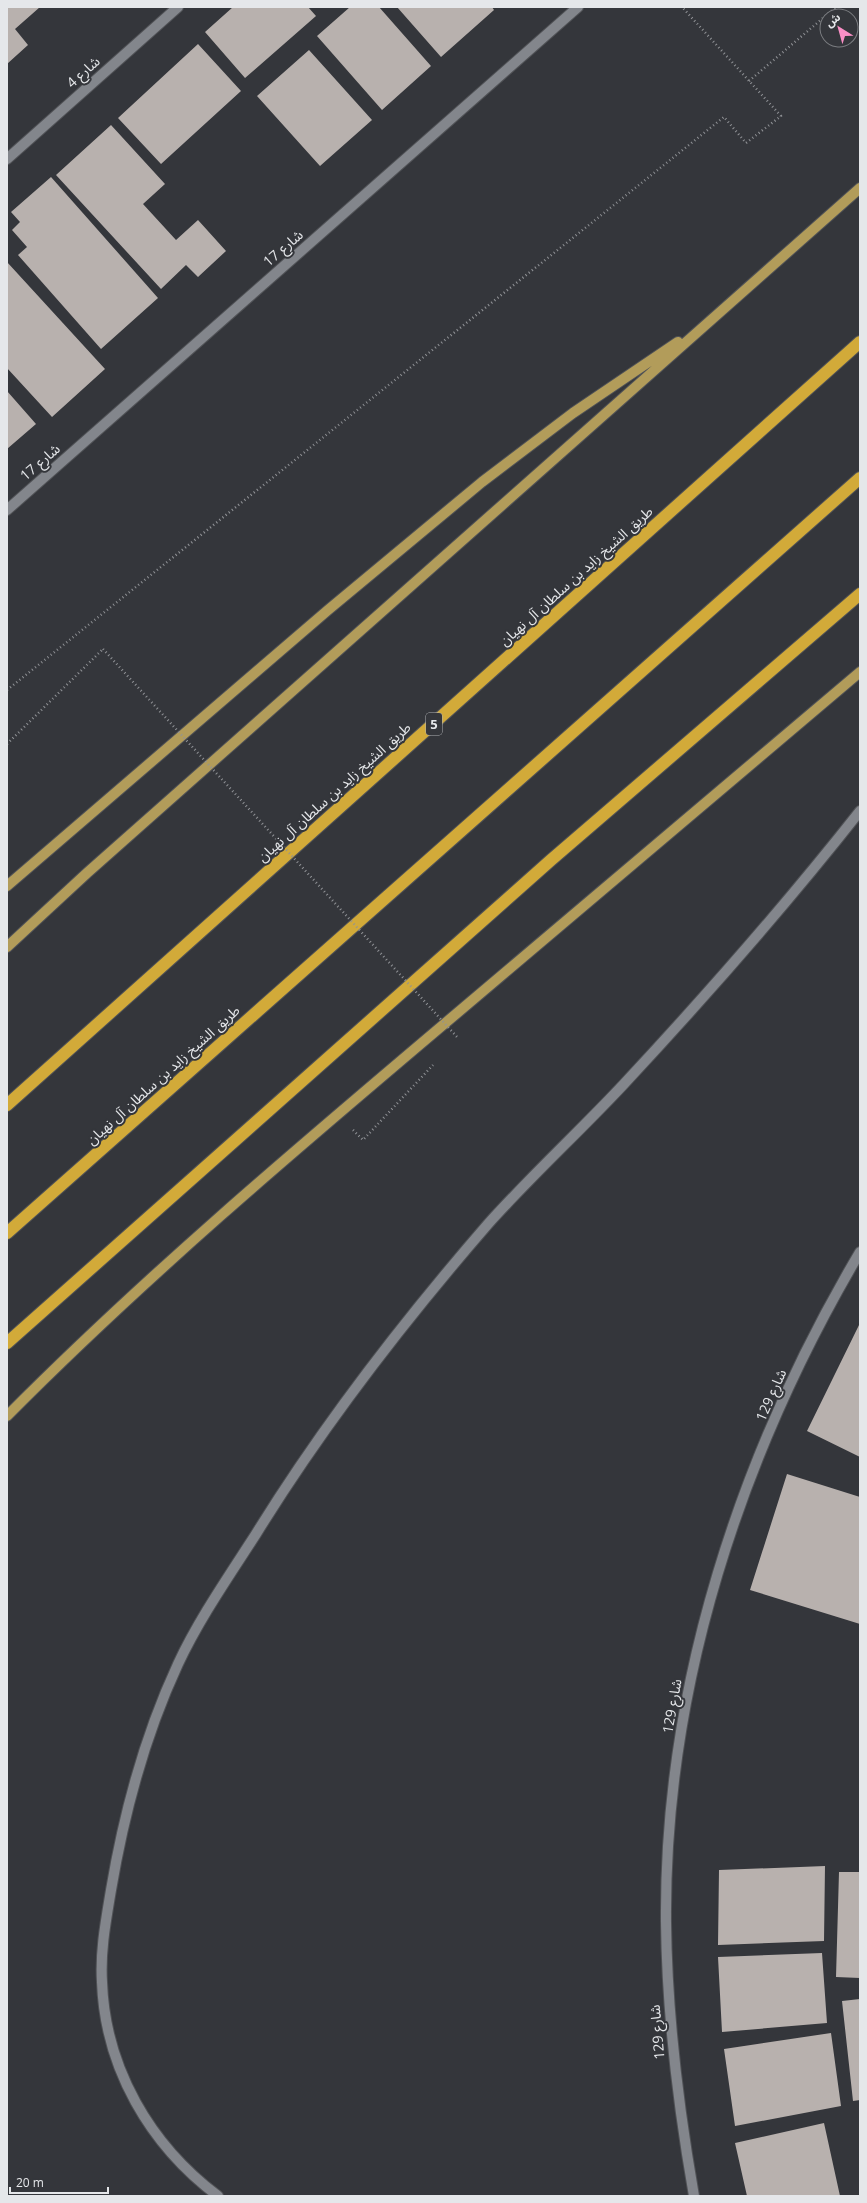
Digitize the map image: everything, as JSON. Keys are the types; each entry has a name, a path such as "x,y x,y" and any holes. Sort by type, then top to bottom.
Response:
{"highway":[{"name":"طريق الشيخ زايد بن سلطان آل نهيان","path":"7,1105 860,342"},
{"name":"طريق الشيخ زايد بن سلطان آل نهيان","path":"7,1233 860,478"},
{"path":"7,1344 551,860 860,594"}],"main road":[{"path":"7,947 87,873 860,188"},
{"path":"7,886 328,610 482,482 573,413 713,318"},
{"path":"7,1416 74,1349 166,1264 260,1181 860,672"}],"street":[{"name":"شارع 4","path":"7,159 178,7"},
{"name":"شارع 17","path":"7,510 578,7"},
{"path":"218,2196 180,2164 158,2138 138,2109 123,2078 112,2046 105,2014 102,1980 103,1947 107,1912 128,1810 159,1710 179,1662 231,1573 319,1438 373,1364 426,1298 495,1217 553,1155 618,1090 738,959 860,811"},
{"name":"شارع 129","path":"694,2196 673,2057 668,1988 666,1920 668,1851 675,1774 687,1698 703,1623 726,1548 752,1474 811,1340 860,1252"}],"path":[{"path":"7,690 724,117 746,143 782,116 749,82 682,7"},
{"path":"749,82 836,7"},
{"path":"7,744 103,649 458,1038 453,1044"},
{"path":"363,1140 437,1061"}],"building":[{"path":"7,7 40,7 15,29 28,45 7,64"},
{"path":"233,7 308,7 316,16 245,78 205,32"},
{"path":"350,7 379,7 431,66 382,110 317,36"},
{"path":"397,7 492,7 494,10 441,57"},
{"path":"198,44 241,91 161,164 118,118"},
{"path":"309,50 372,120 320,166 257,96"},
{"path":"111,125 165,184 143,204 176,240 198,220 226,251 198,277 186,265 161,289 56,175"},
{"path":"51,177 158,298 101,349 18,255 27,247 12,230 20,222 11,212"},
{"path":"7,262 105,369 52,417 7,368"},
{"path":"7,391 36,424 7,449"},
{"path":"860,1323 860,1457 807,1431"},
{"path":"787,1474 860,1497 860,1624 750,1590"},
{"path":"825,1866 824,1941 718,1945 719,1870"},
{"path":"839,1872 860,1872 860,1978 836,1977"},
{"path":"822,1953 827,2023 722,2032 718,1957"},
{"path":"860,1999 860,2100 853,2101 842,2001"},
{"path":"831,2033 841,2106 735,2126 724,2049"},
{"path":"824,2123 840,2196 747,2196 735,2143"}]}
